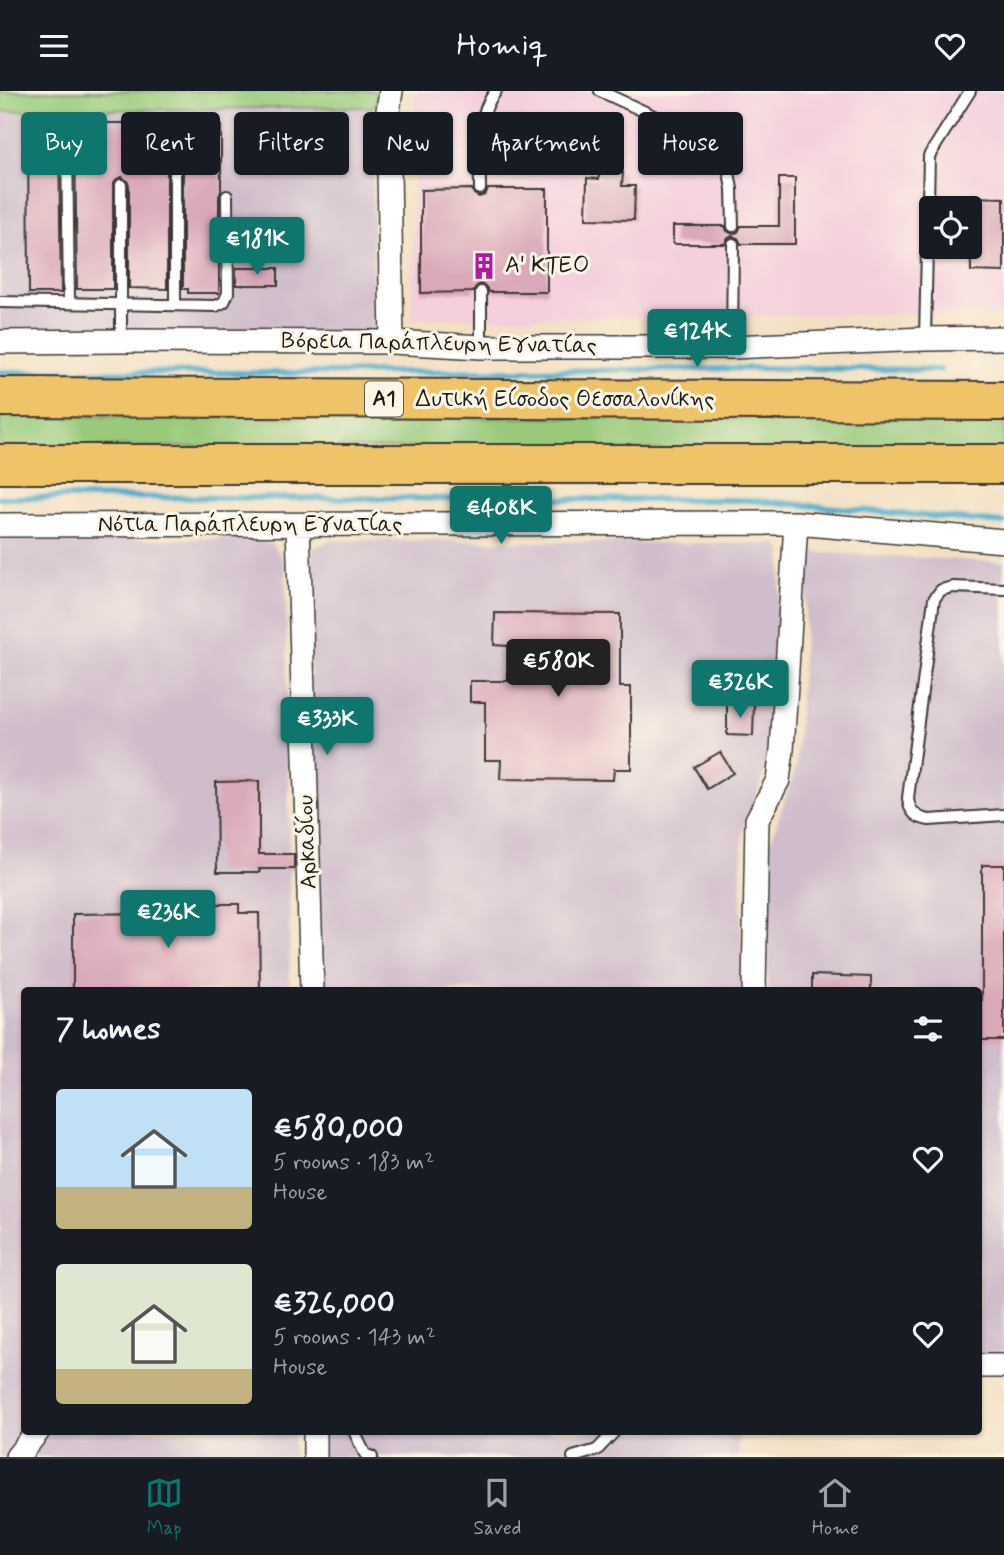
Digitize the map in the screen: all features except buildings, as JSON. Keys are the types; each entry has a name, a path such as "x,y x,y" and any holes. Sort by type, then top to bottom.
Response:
{"highway":[{"path":"768,401 1004,373"},
{"name":"Δυτική Είσοδος Θεσσαλονίκης","path":"0,397 1004,401"},
{"path":"0,464 994,467"}],"street":[{"path":"391,91 388,111 392,342"},
{"name":"Βόρεια Παράπλευρη Εγνατίας","path":"0,342 392,342 481,347 732,347 1004,338"},
{"path":"754,987 757,820 778,780 782,750 796,523"},
{"name":"Νότια Παράπλευρη Εγνατίας","path":"0,525 796,523 1004,541"},
{"name":"Αρκαδίου","path":"298,525 312,987"},
{"path":"982,1366 1004,1366"},
{"path":"17,1457 35,1435"},
{"path":"315,1435 315,1457"}],"lane":[{"path":"480,189 481,120 486,105 496,91"},
{"path":"600,91 711,145 722,157 729,172 733,226"},
{"path":"925,339 929,156 970,91"},
{"path":"68,175 69,303"},
{"path":"175,175 176,305"},
{"path":"121,185 121,341"},
{"path":"0,302 216,306 224,302 228,293 227,196"},
{"path":"732,347 733,244"},
{"path":"481,292 481,347"},
{"path":"1004,589 953,587 942,590 934,599 908,798 911,811 922,819 1004,815"},
{"path":"356,1435 365,1454 372,1457"},
{"path":"573,1457 597,1450 611,1435"}],"shaded area":[{"path":"418,91 1004,91 1004,313 412,319 414,175 453,175 453,112 415,112"},
{"path":"374,107 374,112 363,112 363,175 373,175 372,336 0,335 0,111"},
{"path":"0,539 255,539 272,544 286,563 290,987 21,987 21,1435 293,1435 293,1457 0,1457"},
{"path":"330,540 777,544 782,551 769,762 744,827 741,867 742,987 317,987 308,574 312,550"},
{"path":"809,552 1004,562 1004,1360 982,1360 982,987 768,987 768,849 796,767"},
{"path":"320,1435 739,1435 738,1457 320,1457"}],"green space":[{"path":"0,91 378,91 374,107 0,111"},
{"path":"0,416 1004,418 1004,452 0,446"}],"waterway":[{"path":"0,372 308,373 792,368 940,370"},
{"path":"0,498 749,500 1004,523"}],"place":[{"name":"Α' ΚΤΕΟ","path":"484,266"}]}
